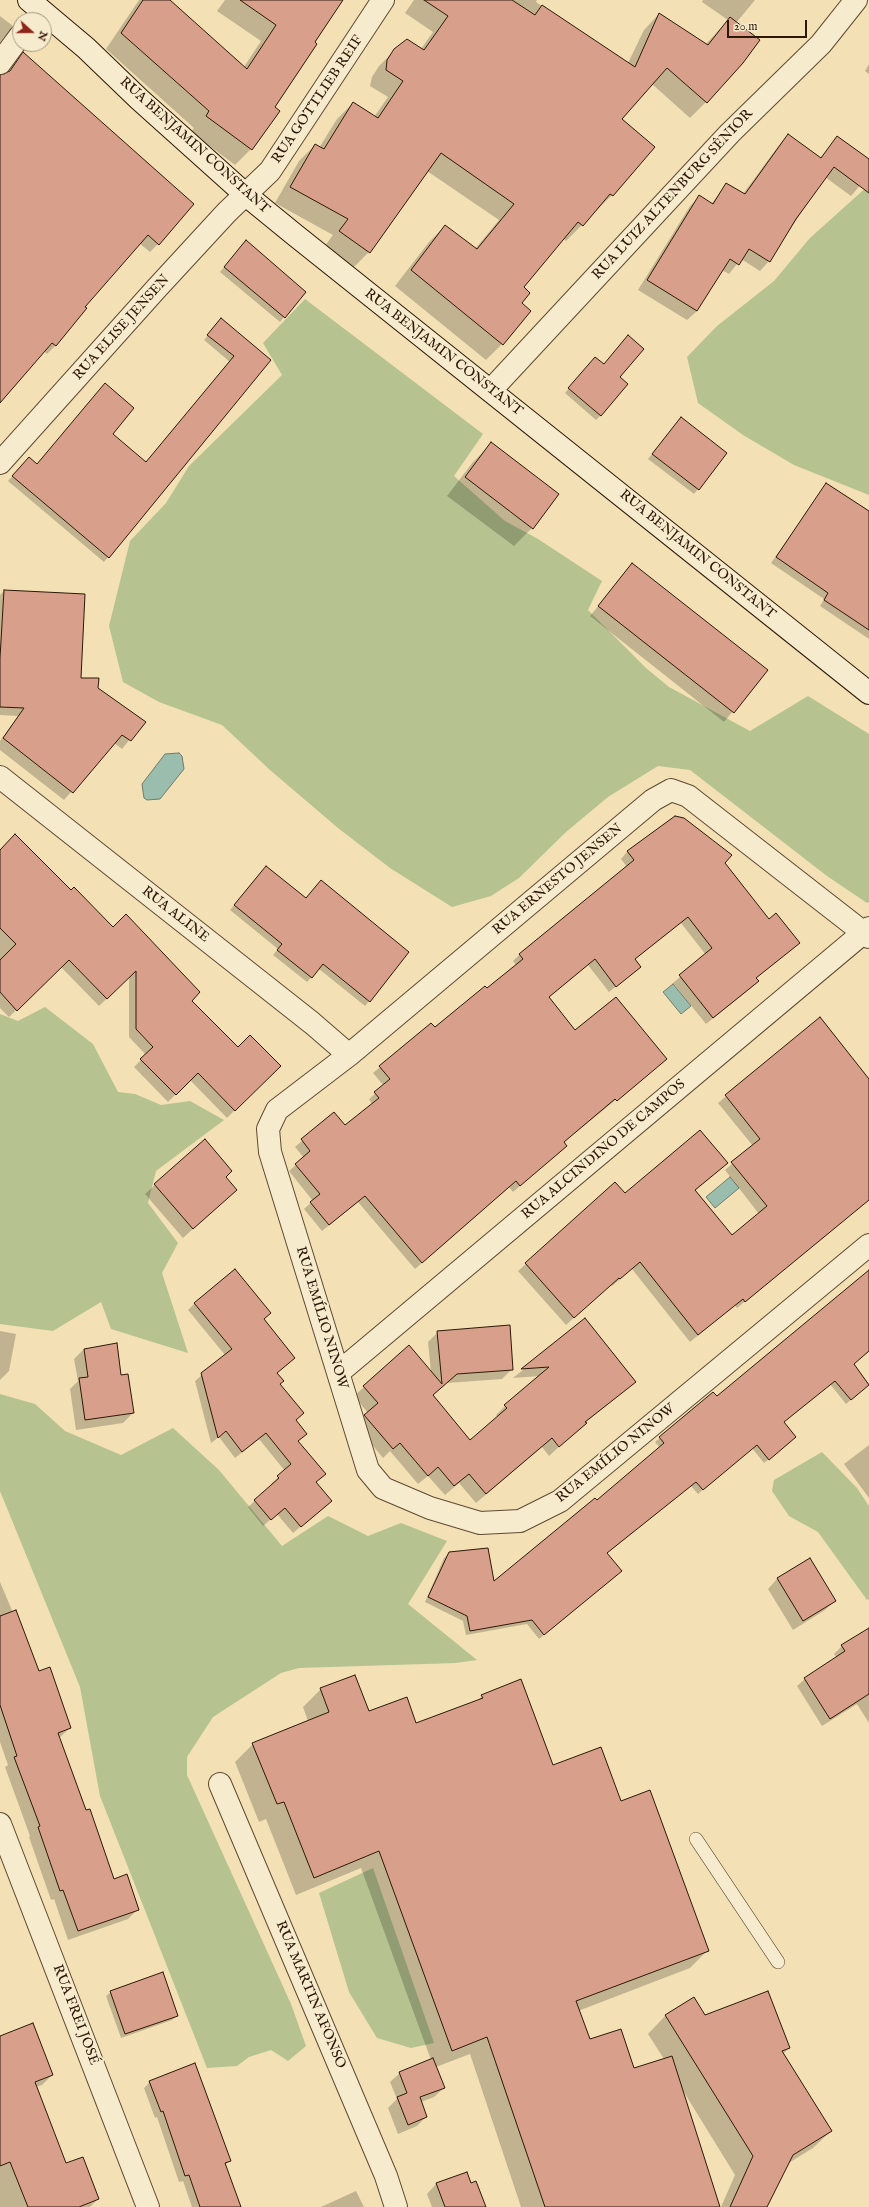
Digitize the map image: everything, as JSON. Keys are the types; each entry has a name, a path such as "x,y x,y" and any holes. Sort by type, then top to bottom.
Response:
{"street":[{"name":"RUA GOTTLIEB REIF","path":"246,195 270,171 384,0"},
{"name":"RUA LUIZ ALTENBURG SÊNIOR","path":"491,390 730,133 821,44 856,0"},
{"name":"RUA BENJAMIN CONSTANT","path":"34,10 86,48 139,99 246,195 869,693"},
{"path":"0,63 12,47"},
{"name":"RUA ELISE JENSEN","path":"0,463 156,289 227,212 246,195"},
{"name":"RUA ALINE","path":"0,777 312,1023 348,1055"},
{"name":"RUA ERNESTO JENSEN","path":"268,1129 277,1110 348,1055 653,800 671,790 688,796 867,932"},
{"name":"RUA ALCINDINO DE CAMPOS","path":"338,1373 867,932"},
{"name":"RUA EMÍLIO NINOW","path":"268,1129 270,1152 368,1470 383,1488 430,1508 480,1523 520,1521 560,1501 869,1244"},
{"name":"RUA MARTIN AFONSO","path":"220,1784 386,2176 396,2207"},
{"name":"RUA FREI JOSÉ","path":"0,1824 148,2207"}],"lane":[{"path":"696,1839 778,1962"}],"green space":[{"path":"869,185 869,495 794,465 743,435 698,403 687,357 717,326 774,281 810,238"},
{"path":"305,299 483,434 454,476 505,521 538,539 602,581 588,610 646,668 669,687 750,731 808,696 869,734 869,902 867,903 827,876 690,770 658,766 608,797 566,832 519,878 491,896 452,907 390,868 338,828 270,770 222,725 159,702 123,682 109,626 130,541 166,503 189,466 282,375 263,343"},
{"path":"45,1007 93,1044 118,1092 135,1094 161,1105 190,1101 224,1120 156,1171 148,1203 178,1243 162,1273 188,1353 111,1329 101,1302 53,1331 0,1324 0,1014 18,1021"},
{"path":"0,1394 35,1404 65,1431 121,1455 173,1428 219,1470 282,1546 328,1516 368,1536 401,1523 447,1541 408,1604 477,1660 456,1663 299,1668 281,1673 213,1717 187,1757 187,1775 291,2004 306,2046 288,2061 271,2050 249,2057 237,2066 207,2068 100,1796 80,1687 0,1491"},
{"path":"822,1452 857,1488 869,1506 869,1599 867,1600 818,1532 789,1516 772,1491 774,1480"},
{"path":"373,1868 434,2043 411,2048 377,2038 349,1992 319,1893"}],"shaded area":[{"path":"179,753 182,756 184,769 160,799 147,800 144,798 142,784 165,754"},
{"path":"673,984 691,1006 681,1014 663,992"},
{"path":"730,1177 739,1188 715,1208 706,1197"}],"building":[{"path":"143,0 170,0 247,69 276,25 240,0 343,0 315,42 317,44 275,107 280,111 252,150 206,116 209,111 121,33"},
{"path":"424,0 512,0 535,15 542,5 635,67 659,13 708,45 730,17 760,40 743,63 707,103 667,68 622,119 655,147 613,196 610,194 583,226 578,222 524,287 530,293 522,303 531,311 503,345 411,270 445,225 477,249 514,204 441,153 370,253 339,231 348,219 290,187 315,144 324,149 353,102 378,118 403,81 386,70 387,60 394,49 407,39 424,50 448,16"},
{"path":"23,52 194,204 159,245 148,235 85,307 87,308 56,346 52,343 0,403 0,75 10,71"},
{"path":"788,134 821,158 837,136 869,159 869,193 834,167 796,219 770,262 749,249 739,265 730,259 697,311 647,280 699,195 713,204 726,183 745,194"},
{"path":"246,240 306,292 285,318 224,267"},
{"path":"221,318 271,360 109,558 12,476 29,457 37,464 105,383 134,408 113,434 146,462 234,356 207,335"},
{"path":"628,335 644,349 620,377 628,384 601,416 568,388 595,357 604,364"},
{"path":"681,417 727,453 699,490 652,454"},
{"path":"491,442 559,494 533,529 465,477"},
{"path":"826,483 869,511 869,630 824,600 828,593 776,557"},
{"path":"632,563 768,670 734,713 598,606"},
{"path":"4,590 85,594 81,678 99,678 98,688 146,722 131,741 122,735 73,793 3,738 24,708 0,707 0,658"},
{"path":"675,816 684,818 732,855 725,863 769,919 776,913 800,943 756,978 759,981 713,1018 679,975 712,948 688,917 635,959 641,967 616,987 595,959 549,997 575,1030 616,997 667,1059 617,1101 615,1099 564,1142 567,1146 520,1186 516,1181 422,1263 365,1196 329,1225 310,1202 320,1194 295,1164 310,1151 301,1139 334,1112 345,1125 379,1098 374,1092 390,1079 379,1066 431,1023 435,1027 485,986 487,988 523,959 519,954 634,860 627,851"},
{"path":"15,834 71,890 74,887 113,927 126,914 200,992 192,1001 238,1047 250,1035 281,1066 235,1111 198,1073 176,1095 140,1059 153,1047 136,1029 136,971 107,999 69,960 17,1011 0,992 0,960 16,944 0,928 0,850"},
{"path":"266,866 306,898 321,880 409,952 370,1002 323,964 312,978 277,950 282,944 234,905"},
{"path":"820,1017 869,1079 869,1200 745,1302 743,1299 698,1335 640,1262 620,1279 619,1278 574,1318 525,1263 615,1182 625,1193 700,1130 728,1163 695,1190 732,1235 767,1206 731,1162 760,1139 725,1095"},
{"path":"205,1139 232,1171 226,1177 237,1190 193,1229 154,1184"},
{"path":"235,1269 271,1313 264,1319 295,1358 277,1373 284,1381 280,1384 304,1413 296,1420 307,1434 298,1441 326,1474 316,1482 332,1501 301,1527 285,1508 271,1520 254,1500 279,1478 277,1476 291,1464 266,1433 242,1452 226,1431 218,1438 201,1373 232,1349 194,1303"},
{"path":"869,1270 869,1351 854,1364 869,1385 851,1400 835,1381 784,1422 796,1437 769,1460 757,1445 703,1490 696,1482 607,1553 622,1571 544,1635 532,1620 470,1631 467,1616 428,1597 449,1552 488,1548 494,1581 595,1498 597,1500 664,1443 659,1437 713,1392 717,1396"},
{"path":"585,1318 636,1382 585,1422 587,1423 559,1447 552,1438 486,1494 469,1474 454,1486 438,1467 428,1476 400,1443 393,1449 364,1415 378,1403 363,1386 409,1345 442,1384 437,1331 510,1325 513,1370 457,1374 433,1395 470,1440 507,1408 504,1405 549,1367 521,1369"},
{"path":"117,1343 121,1375 128,1374 134,1413 85,1420 79,1378 88,1377 84,1349"},
{"path":"810,1558 836,1601 803,1621 777,1578"},
{"path":"16,1610 39,1671 50,1667 71,1728 58,1733 86,1810 90,1809 114,1879 127,1874 139,1910 78,1931 63,1890 60,1891 38,1827 40,1826 14,1757 17,1756 0,1705 0,1616"},
{"path":"869,1628 869,1694 830,1719 804,1678 845,1651 841,1645"},
{"path":"355,1675 369,1711 407,1697 416,1723 483,1698 481,1695 521,1679 553,1765 601,1747 621,1801 650,1790 709,1951 576,2001 590,2039 621,2029 634,2068 672,2056 720,2207 545,2207 487,2037 452,2051 379,1851 314,1878 284,1802 277,1804 252,1743 329,1712 320,1688"},
{"path":"163,1972 178,2016 125,2034 110,1991"},
{"path":"768,1991 790,2048 782,2051 832,2131 793,2155 767,2207 730,2207 753,2156 665,2015 694,1997 705,2015"},
{"path":"33,2023 53,2075 35,2082 66,2163 83,2157 99,2199 79,2207 28,2207 10,2162 0,2166 0,2036"},
{"path":"433,2058 445,2088 420,2097 427,2117 408,2125 397,2097 407,2093 399,2072"},
{"path":"195,2063 231,2161 225,2163 241,2207 200,2207 189,2175 185,2176 163,2111 161,2112 149,2081"},
{"path":"467,2172 471,2183 476,2181 486,2207 445,2207 436,2183"}]}
